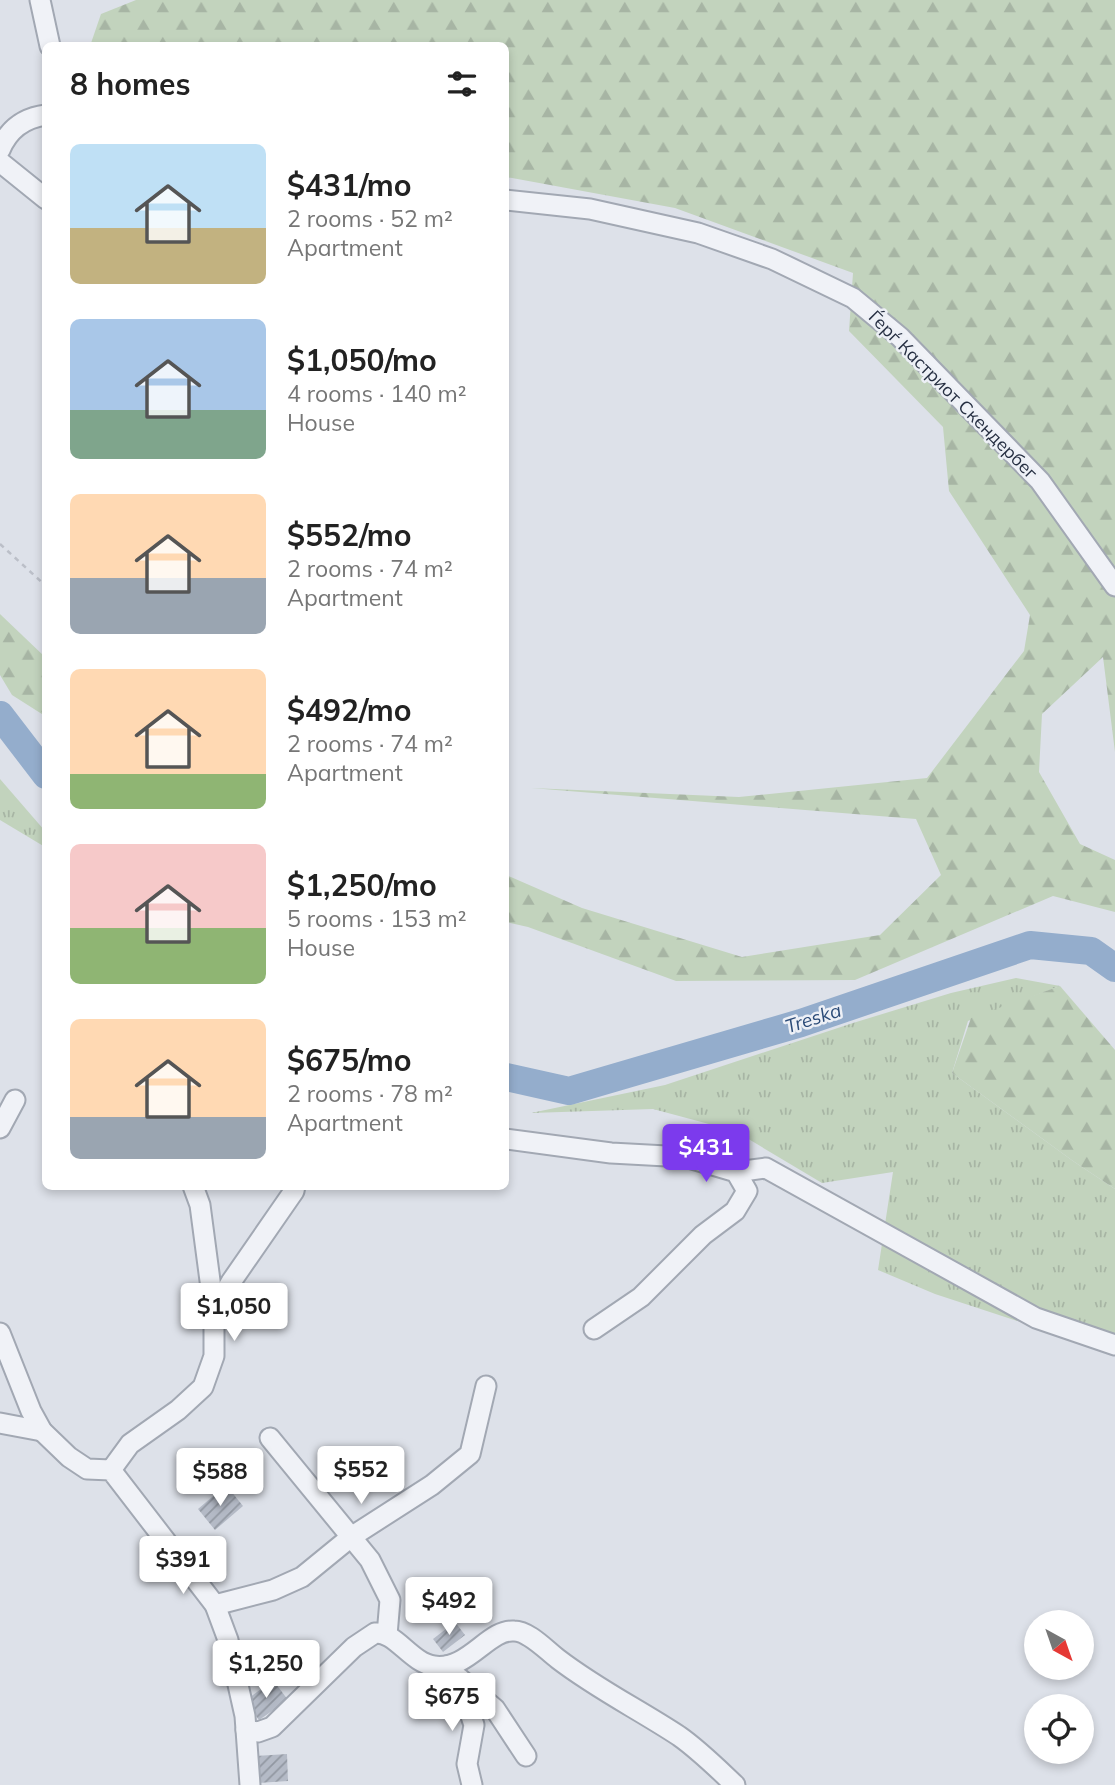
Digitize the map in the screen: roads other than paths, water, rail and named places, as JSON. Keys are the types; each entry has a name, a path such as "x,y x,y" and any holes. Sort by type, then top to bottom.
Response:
{"street":[{"path":"40,0 49,42"},
{"path":"0,150 9,132 30,118 42,116"},
{"path":"0,162 42,196"},
{"name":"Ѓерѓ Кастриот Скендербег","path":"509,200 590,209 698,233 772,259 853,298 900,337 1040,481 1115,586"},
{"path":"0,1128 15,1100"},
{"path":"509,1139 611,1153 685,1157 736,1171 766,1168 1036,1318 1115,1345"},
{"path":"594,1329 641,1297 703,1235 735,1211 747,1191 736,1171"},
{"path":"111,1470 130,1444 178,1410 203,1387 215,1356 214,1311 200,1205 194,1190"},
{"path":"214,1311 294,1190"},
{"path":"0,1333 31,1411 42,1431 69,1457 87,1469 111,1470"},
{"path":"215,1605 273,1590 302,1577 351,1537 432,1485 470,1454 486,1386"},
{"path":"0,1423 42,1431"},
{"path":"270,1438 370,1560 390,1600 387,1635"},
{"path":"111,1470 215,1605 228,1640 245,1716 250,1785"},
{"path":"246,1730 258,1732 272,1727 354,1647 375,1633 387,1635 415,1659 432,1666 447,1666 461,1661 505,1630 518,1631 584,1679 678,1736 735,1785"},
{"path":"447,1666 469,1689 495,1709 526,1756"},
{"path":"447,1666 474,1725 467,1764 472,1785"}],"waterway":[{"name":"Treska","path":"0,715 42,770"},
{"name":"Treska","path":"509,1078 569,1091 801,1023 1030,945 1091,951 1115,968"}]}
